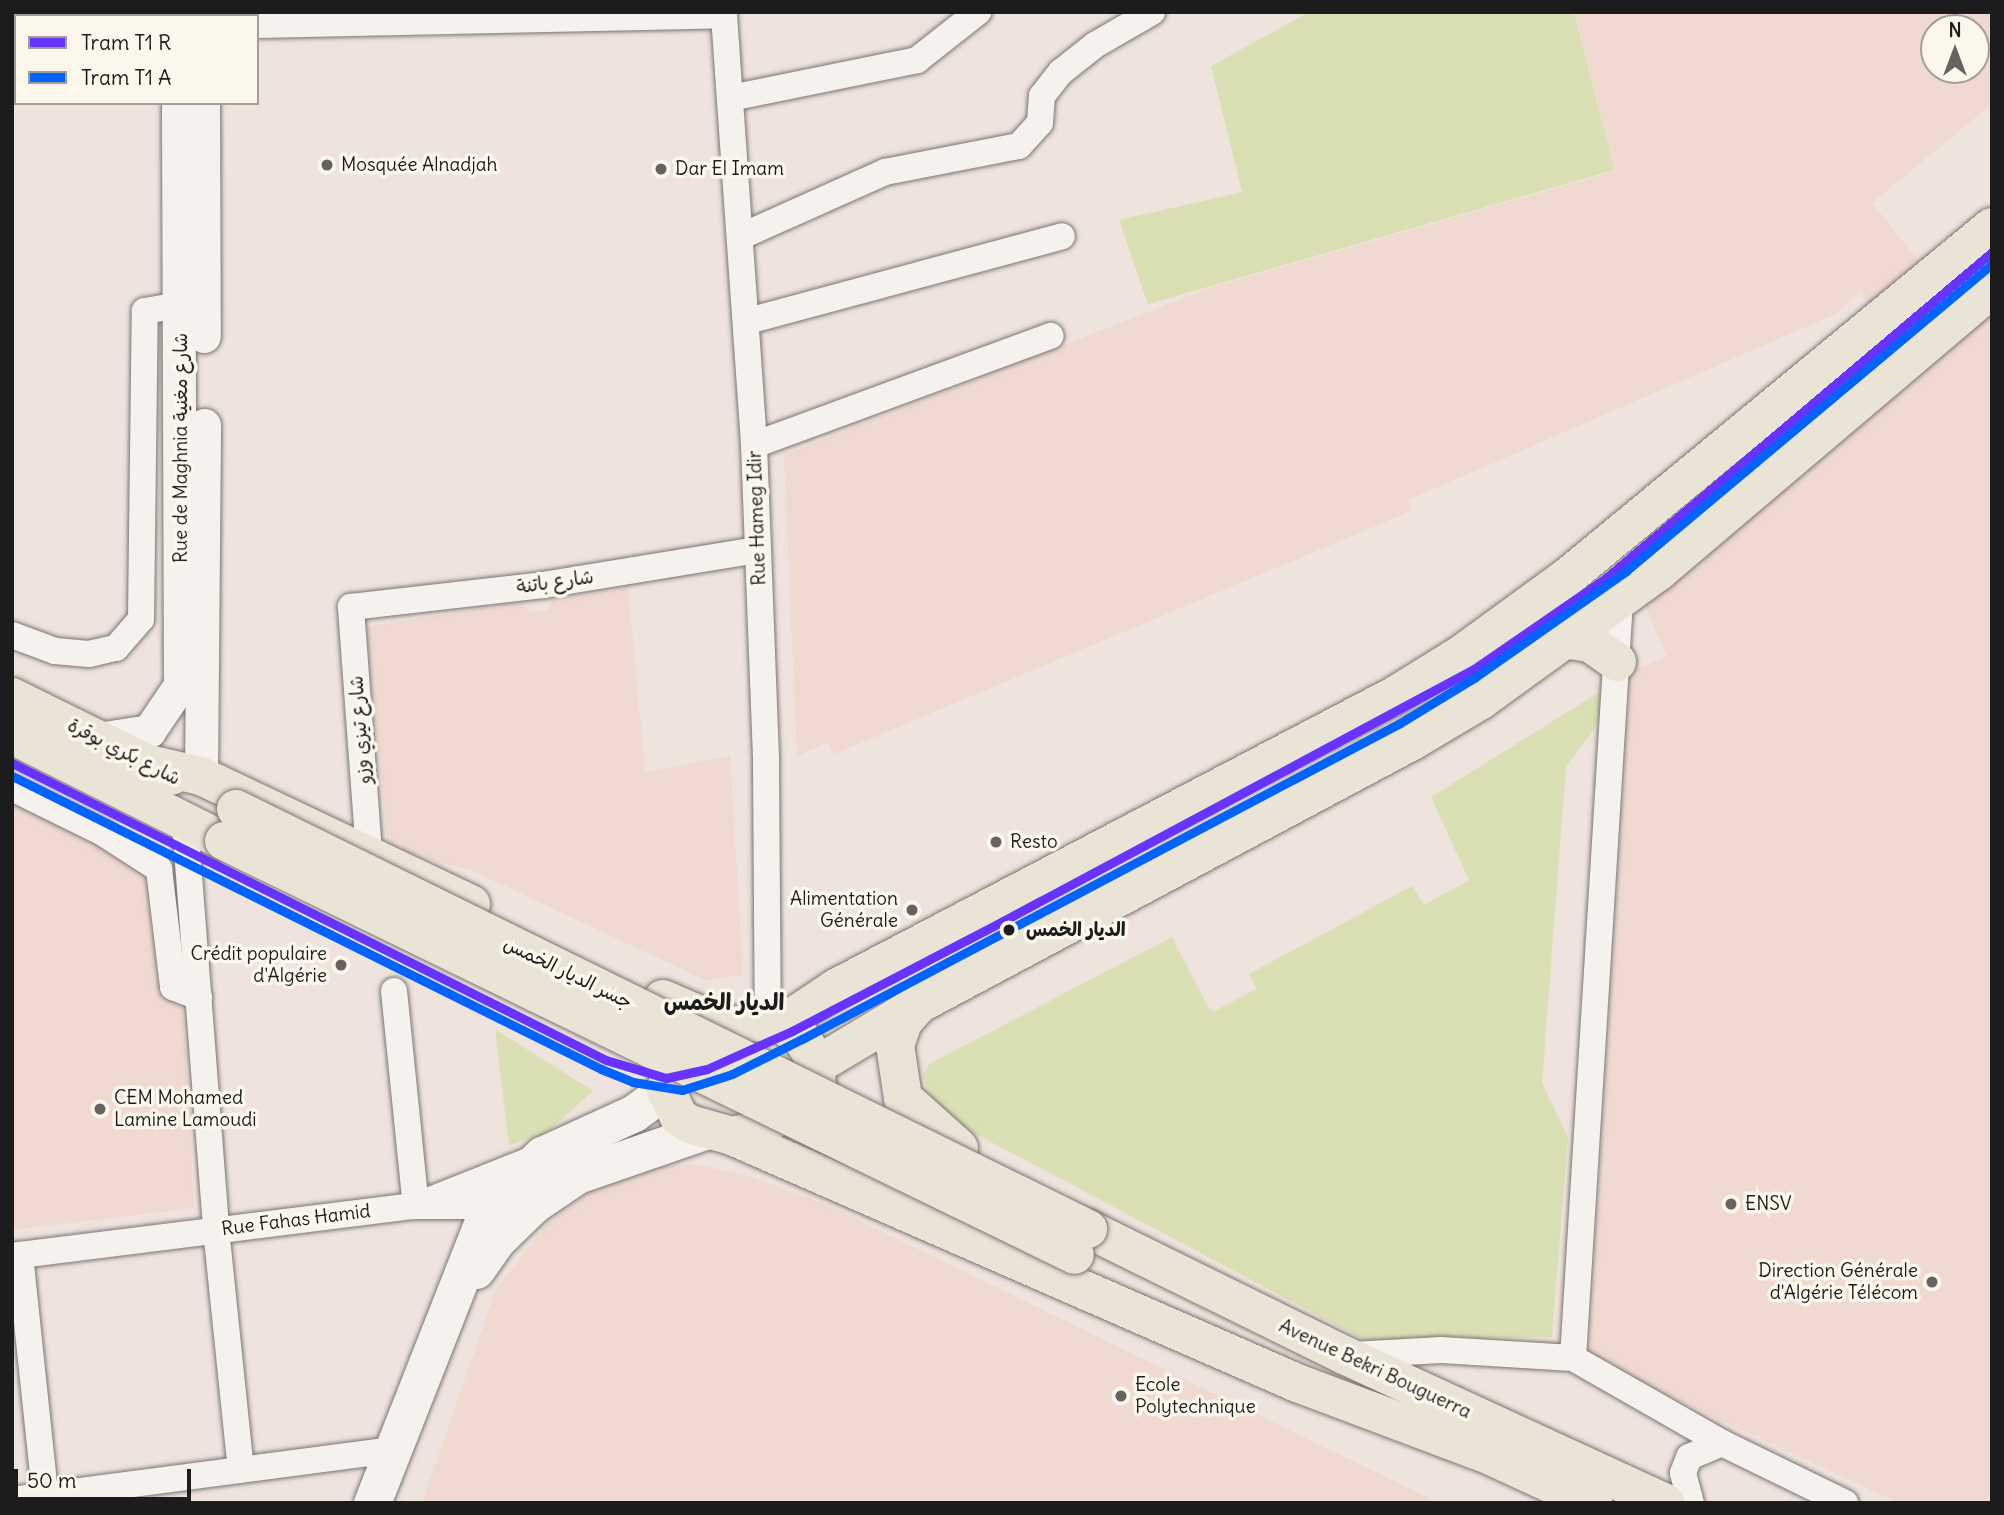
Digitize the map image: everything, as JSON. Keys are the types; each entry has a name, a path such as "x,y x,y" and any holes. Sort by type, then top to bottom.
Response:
{"main road":[{"path":"1481,1452 1297,1383 680,1117 666,1090 667,1071 678,1049 692,1038 725,1026 775,1023 836,988 1396,695 1459,656 1570,575 1992,227"},
{"path":"452,1306 497,1240 533,1205 577,1175 718,1134 769,1126 809,1096 817,1072 919,1004 1414,740 1569,640 1992,289"},
{"path":"1569,640 1590,643 1617,662"},
{"name":"شارع بكري بوقرة","path":"12,696 149,764 230,825"},
{"name":"شارع بكري بوقرة","path":"12,735 185,824 230,825"},
{"path":"149,764 201,776 369,853 703,1019 725,1026"},
{"name":"جسر الديار الخمس","path":"230,825 1081,1242"},
{"path":"919,1004 904,1022 895,1045 902,1098 959,1148"},
{"path":"775,1023 802,1039 817,1072 959,1148 1107,1218 1229,1300"},
{"path":"372,1503 390,1450 452,1306 489,1206 542,1155 634,1113 666,1090"},
{"name":"Avenue Bekri Bouguerra","path":"1081,1242 1229,1300 1666,1503"},
{"name":"Avenue Bekri Bouguerra","path":"1081,1242 1481,1452 1593,1503"}],"street":[{"path":"731,98 917,60 978,12"},
{"path":"742,236 885,172 1019,146 1040,124 1042,96 1061,72 1095,45 1152,12"},
{"path":"259,25 725,14"},
{"name":"Rue Hameg Idir","path":"725,14 748,321 775,1023"},
{"name":"Rue de Maghnia شارع مغنية","path":"178,105 193,303 201,776"},
{"name":"Rue de Maghnia شارع مغنية","path":"98,739 149,731 180,685 203,105"},
{"path":"748,321 1062,236"},
{"path":"12,635 55,651 89,654 116,648 141,619 145,312 193,303"},
{"path":"754,445 1051,336"},
{"name":"شارع باتنة","path":"351,607 543,585 757,550"},
{"path":"1573,1358 1620,600"},
{"name":"شارع تيزي وزو","path":"351,607 369,853"},
{"path":"12,788 103,833 159,869 164,878 173,988 199,997"},
{"path":"185,824 216,1230 241,1469"},
{"path":"394,991 415,1206 542,1155"},
{"name":"Rue Fahas Hamid","path":"16,1256 415,1206 489,1206 577,1175"},
{"path":"16,1256 46,1499"},
{"path":"1344,1355 1441,1350 1573,1358 1722,1443 1845,1503"},
{"path":"1691,1503 1683,1474 1689,1457 1722,1443"},
{"path":"12,1500 46,1499 241,1469 390,1450"}],"shaded area":[{"path":"1575,12 1992,12 1992,104 1872,203 1920,262 1875,314 1860,291 1838,313 1408,500 1411,511 834,754 827,743 797,756 784,455 1209,288 1616,171"},
{"path":"1992,308 1992,1503 1899,1503 1595,1362 1589,1353 1631,671 1667,657 1642,598"},
{"path":"628,587 645,772 730,756 743,975 705,980 471,870 403,853 401,841 388,843 366,627 519,602 530,612 548,610 553,600"},
{"name":"CEM Mohamed Lamine Lamoudi","path":"12,794 123,857 125,865 144,862 159,994 183,1009 194,1208 12,1230"},
{"path":"694,1164 752,1177 827,1205 1439,1503 422,1503 496,1289 547,1224 593,1189 641,1170"}],"green space":[{"path":"1309,12 1574,12 1615,170 1148,304 1119,220 1242,192 1211,66"},
{"path":"1606,688 1597,725 1566,767 1542,1083 1568,1137 1552,1337 1366,1341 950,1120 930,1097 923,1075 929,1064 1172,937 1209,1009 1215,1011 1256,989 1249,974 1412,886 1424,905 1469,880 1431,797"},
{"path":"495,1029 593,1091 545,1134 509,1145"}],"transit line":[{"path":"12,763 606,1060 666,1078 707,1069 792,1031 1003,921 1474,669 1606,578 1992,252"},
{"path":"12,776 601,1069 633,1082 682,1090 732,1074 802,1039 1400,723 1474,678 1626,571 1992,264"}],"place":[{"name":"Mosquée Alnadjah","path":"327,165"},
{"name":"Dar El Imam","path":"661,169"},
{"name":"Resto","path":"996,842"},
{"name":"Alimentation Générale","path":"912,910"},
{"name":"الديار الخمس","path":"1009,930"},
{"name":"Crédit populaire d'Algérie","path":"341,965"},
{"name":"CEM Mohamed Lamine Lamoudi","path":"100,1109"},
{"name":"ENSV","path":"1731,1204"},
{"name":"Direction Générale d'Algérie Télécom","path":"1932,1282"},
{"name":"Ecole Polytechnique","path":"1121,1396"}],"district":[{"name":"الديار الخمس","path":"724,1002"}]}
